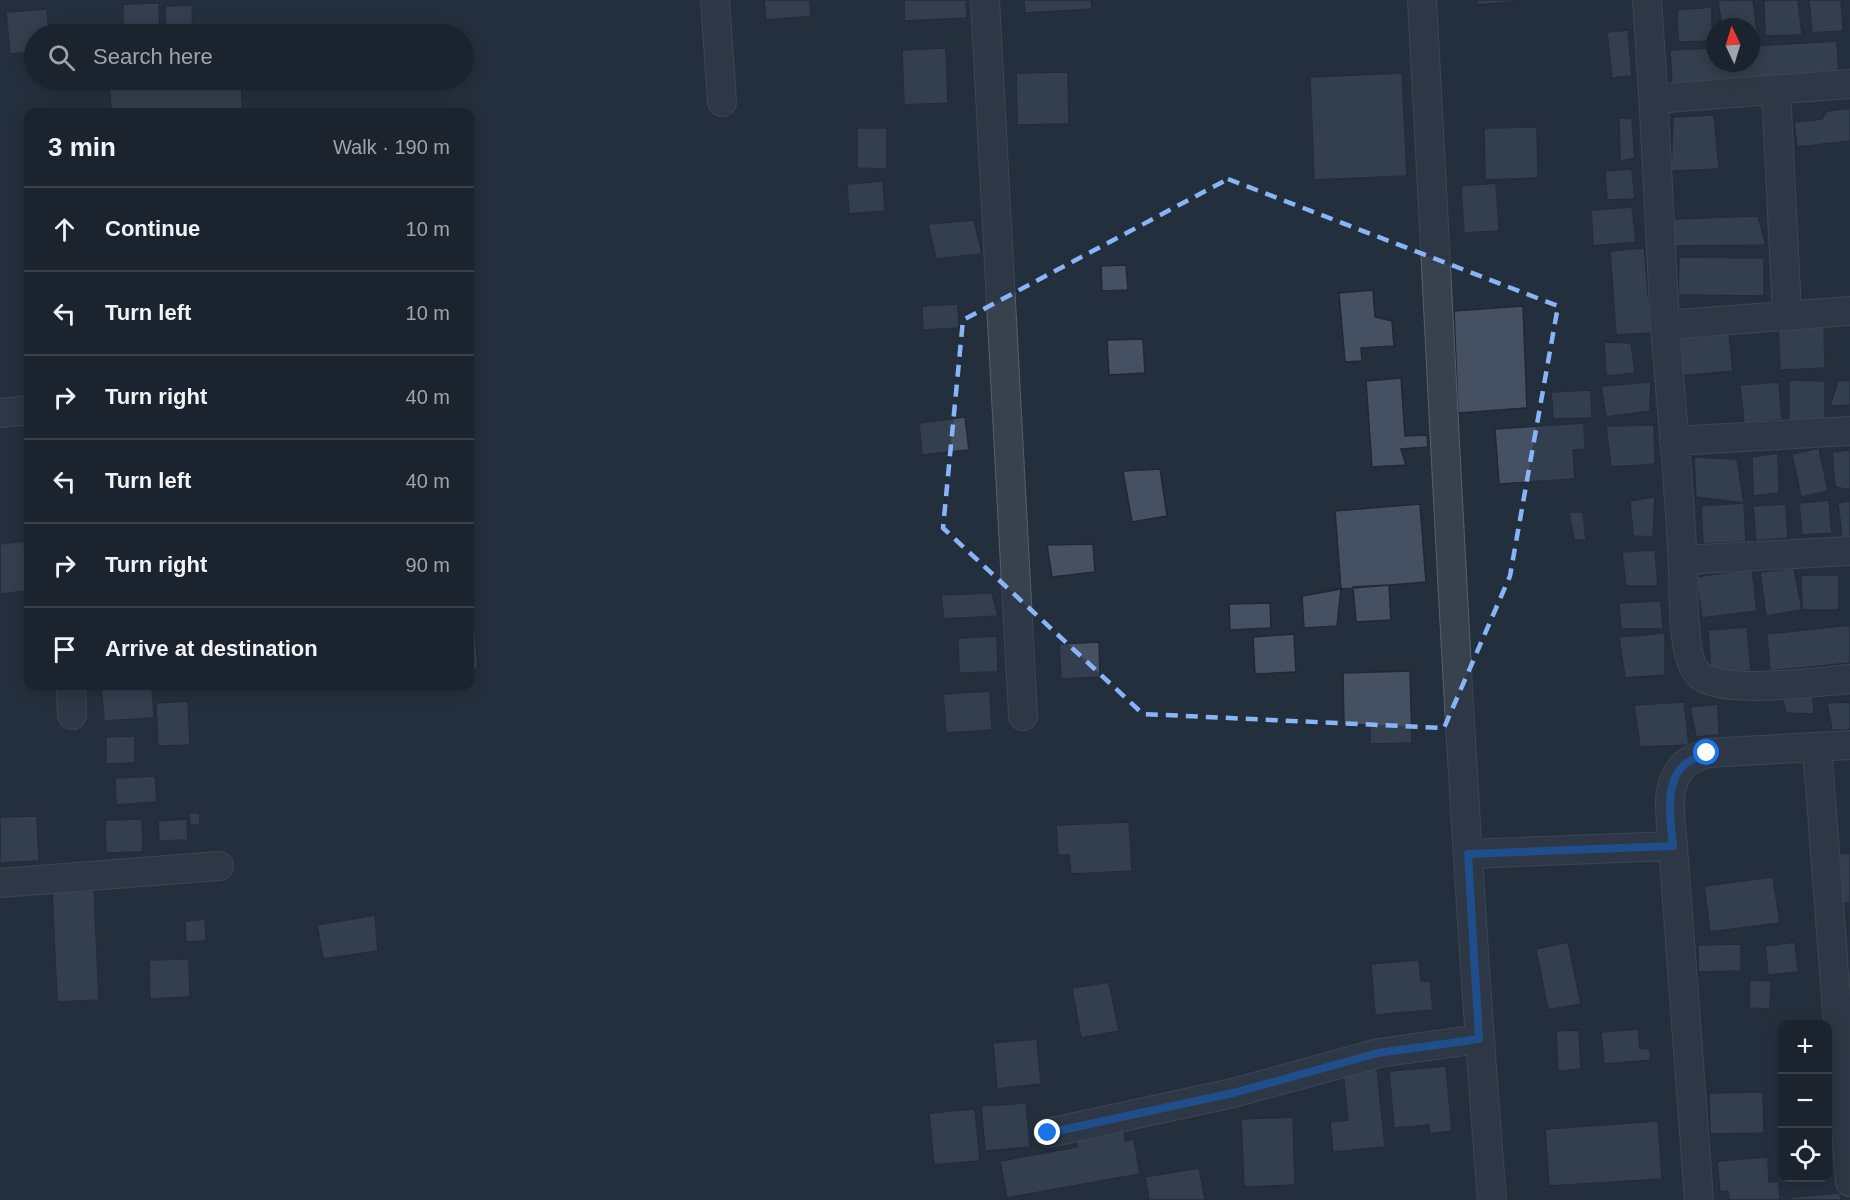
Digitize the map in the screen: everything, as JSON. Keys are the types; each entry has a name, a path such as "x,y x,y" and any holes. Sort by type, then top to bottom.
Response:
{"street":[{"path":"715,0 722,102"},
{"path":"985,0 1023,716"},
{"path":"1422,0 1468,854 1479,1039 1492,1200"},
{"path":"1647,0 1665,325 1690,662 1701,677 1728,686 1850,679"},
{"path":"1654,99 1850,84"},
{"path":"1776,88 1787,314"},
{"path":"1665,325 1850,311"},
{"path":"0,413 24,410"},
{"path":"1674,441 1850,431"},
{"path":"1683,560 1850,551"},
{"path":"71,690 72,715"},
{"path":"1699,1200 1670,800 1674,779 1685,764 1707,753 1850,745"},
{"path":"1816,747 1850,1182"},
{"path":"1468,854 1673,846"},
{"path":"0,883 219,866"},
{"path":"1048,1133 1233,1093 1378,1053 1479,1039"}],"highlighted area":[{"path":"1228,179 1558,306 1510,576 1444,728 1143,714 943,528 963,320"}],"building":[{"path":"764,0 810,0 811,16 766,20"},
{"path":"904,0 966,0 967,18 904,21"},
{"path":"1024,0 1091,0 1092,9 1025,13"},
{"path":"1477,0 1521,0 1521,1 1477,5"},
{"path":"1718,0 1753,0 1755,18 1721,18"},
{"path":"1764,0 1798,0 1802,35 1765,36"},
{"path":"1809,0 1841,0 1843,31 1812,33"},
{"path":"159,3 160,24 123,24 123,4"},
{"path":"192,5 193,24 166,24 165,6"},
{"path":"1712,7 1712,18 1706,18 1706,41 1678,42 1677,10"},
{"path":"47,9 48,24 24,24 24,53 10,54 6,12"},
{"path":"1628,30 1632,76 1612,78 1607,32"},
{"path":"1837,41 1839,76 1672,85 1670,50 1706,48 1706,72 1760,72 1760,45"},
{"path":"946,48 948,103 904,105 902,50"},
{"path":"1068,72 1069,124 1017,125 1016,73"},
{"path":"1402,73 1407,176 1314,180 1310,77"},
{"path":"110,90 242,90 243,108 111,108"},
{"path":"1850,108 1850,141 1797,147 1794,122 1822,119 1827,111"},
{"path":"1714,115 1719,169 1671,171 1673,117"},
{"path":"1619,118 1632,119 1635,158 1620,161"},
{"path":"1537,127 1538,178 1485,180 1484,128"},
{"path":"857,128 887,128 887,169 857,168"},
{"path":"1632,169 1635,199 1607,200 1605,171"},
{"path":"883,181 885,211 849,214 847,184"},
{"path":"1496,183 1499,231 1464,233 1461,186"},
{"path":"1632,207 1636,242 1593,246 1591,210"},
{"path":"1758,216 1766,245 1670,246 1674,219"},
{"path":"974,220 982,254 936,259 928,224"},
{"path":"1644,248 1652,333 1616,335 1610,251"},
{"path":"1679,257 1764,258 1764,296 1678,295"},
{"path":"1126,265 1128,290 1102,291 1101,266"},
{"path":"1373,290 1375,317 1392,321 1394,346 1361,348 1362,361 1345,362 1339,293"},
{"path":"958,304 959,328 923,330 922,306"},
{"path":"1523,306 1527,408 1458,413 1454,311"},
{"path":"1824,323 1825,368 1780,370 1778,325"},
{"path":"1728,324 1733,371 1678,376 1676,327"},
{"path":"1143,339 1145,373 1109,375 1107,340"},
{"path":"1604,342 1631,343 1635,373 1606,376"},
{"path":"1401,378 1405,436 1427,435 1428,447 1401,449 1406,465 1372,467 1366,381"},
{"path":"1789,380 1825,381 1825,419 1789,420"},
{"path":"1850,380 1850,405 1830,406 1838,381"},
{"path":"1651,382 1650,411 1606,417 1601,386"},
{"path":"1779,382 1782,420 1744,423 1740,385"},
{"path":"1591,390 1592,418 1553,419 1551,392"},
{"path":"965,417 969,450 922,455 919,423"},
{"path":"1584,423 1585,449 1573,450 1575,479 1499,484 1495,429"},
{"path":"1654,425 1655,464 1611,467 1606,426"},
{"path":"1819,448 1828,491 1801,497 1792,454"},
{"path":"1850,450 1850,490 1835,487 1832,452"},
{"path":"1778,453 1779,493 1753,496 1752,457"},
{"path":"1694,457 1737,459 1744,503 1696,497"},
{"path":"1160,469 1167,516 1132,522 1123,471"},
{"path":"1655,497 1653,537 1633,536 1630,501"},
{"path":"1829,500 1832,533 1802,535 1799,503"},
{"path":"1850,501 1850,537 1842,538 1838,503"},
{"path":"1744,503 1746,542 1703,544 1701,506"},
{"path":"1420,504 1426,582 1341,589 1335,511"},
{"path":"1786,504 1788,538 1756,541 1753,506"},
{"path":"1569,512 1583,512 1586,540 1574,540"},
{"path":"24,541 24,591 0,594 0,544"},
{"path":"1093,544 1095,572 1052,577 1047,545"},
{"path":"1655,550 1658,586 1626,586 1622,552"},
{"path":"1794,568 1802,610 1766,616 1760,572"},
{"path":"1752,569 1757,611 1702,618 1696,577"},
{"path":"1801,575 1839,575 1839,610 1802,610"},
{"path":"1389,585 1391,620 1356,622 1353,587"},
{"path":"1341,589 1337,626 1304,628 1302,596"},
{"path":"992,593 998,616 944,619 941,595"},
{"path":"1661,601 1663,629 1621,629 1619,603"},
{"path":"1270,603 1271,628 1230,630 1229,604"},
{"path":"1850,625 1850,663 1770,671 1767,634"},
{"path":"1747,627 1751,671 1711,674 1708,630"},
{"path":"474,628 475,628 478,668 474,668"},
{"path":"1665,633 1665,675 1625,678 1619,637"},
{"path":"1294,634 1296,672 1255,674 1253,637"},
{"path":"997,636 998,672 959,673 958,638"},
{"path":"1099,642 1100,677 1061,679 1059,644"},
{"path":"1410,671 1412,743 1370,744 1370,725 1344,725 1343,673"},
{"path":"101,690 152,690 154,718 104,721"},
{"path":"990,691 992,730 946,733 943,694"},
{"path":"1782,697 1813,697 1814,714 1786,713"},
{"path":"188,701 190,745 158,746 156,703"},
{"path":"1684,702 1689,745 1640,747 1634,705"},
{"path":"1850,702 1850,730 1832,730 1827,703"},
{"path":"1718,704 1719,735 1696,737 1690,707"},
{"path":"135,736 135,763 106,764 106,737"},
{"path":"155,776 157,802 116,805 115,778"},
{"path":"189,813 200,813 200,825 190,825"},
{"path":"37,816 39,861 0,863 0,817"},
{"path":"142,819 143,852 106,853 105,820"},
{"path":"187,819 188,840 159,841 158,821"},
{"path":"1129,822 1132,871 1071,874 1069,855 1058,855 1056,825"},
{"path":"1850,853 1850,903 1841,903 1838,854"},
{"path":"1773,877 1780,923 1710,932 1704,886"},
{"path":"94,889 99,1000 57,1002 52,891"},
{"path":"375,915 378,951 323,959 317,925"},
{"path":"205,919 206,941 186,942 185,921"},
{"path":"1568,942 1581,1004 1548,1010 1536,949"},
{"path":"1795,942 1798,972 1768,975 1765,946"},
{"path":"1741,944 1741,971 1698,972 1698,945"},
{"path":"189,959 190,997 150,999 149,960"},
{"path":"1419,960 1421,981 1430,981 1433,1010 1375,1015 1371,964"},
{"path":"1750,980 1771,981 1770,1009 1749,1008"},
{"path":"1109,982 1119,1031 1081,1038 1072,988"},
{"path":"1638,1029 1640,1049 1650,1048 1651,1060 1604,1064 1601,1032"},
{"path":"1579,1030 1581,1069 1558,1071 1556,1031"},
{"path":"1037,1039 1041,1084 997,1089 993,1043"},
{"path":"1446,1066 1452,1131 1430,1134 1429,1125 1394,1128 1389,1071"},
{"path":"1377,1068 1385,1147 1333,1152 1330,1122 1348,1120 1343,1072"},
{"path":"1763,1092 1764,1133 1710,1134 1709,1093"},
{"path":"1026,1103 1030,1147 985,1151 981,1106"},
{"path":"975,1109 980,1161 934,1165 929,1113"},
{"path":"1293,1117 1295,1185 1244,1187 1241,1119"},
{"path":"1658,1121 1662,1179 1549,1186 1545,1129"},
{"path":"1124,1130 1125,1141 1134,1139 1140,1174 1007,1198 1000,1161 1077,1147 1076,1139"},
{"path":"1768,1157 1769,1182 1779,1182 1780,1200 1729,1200 1728,1191 1720,1192 1717,1161"},
{"path":"1199,1168 1205,1200 1144,1200 1149,1199 1145,1177"},
{"path":"1840,1193 1841,1200 1791,1200 1791,1197"}],"route":[{"path":"1048,1133 1233,1093 1378,1053 1479,1039 1468,854 1673,846 1670,800 1674,779 1685,764 1707,753"}]}
